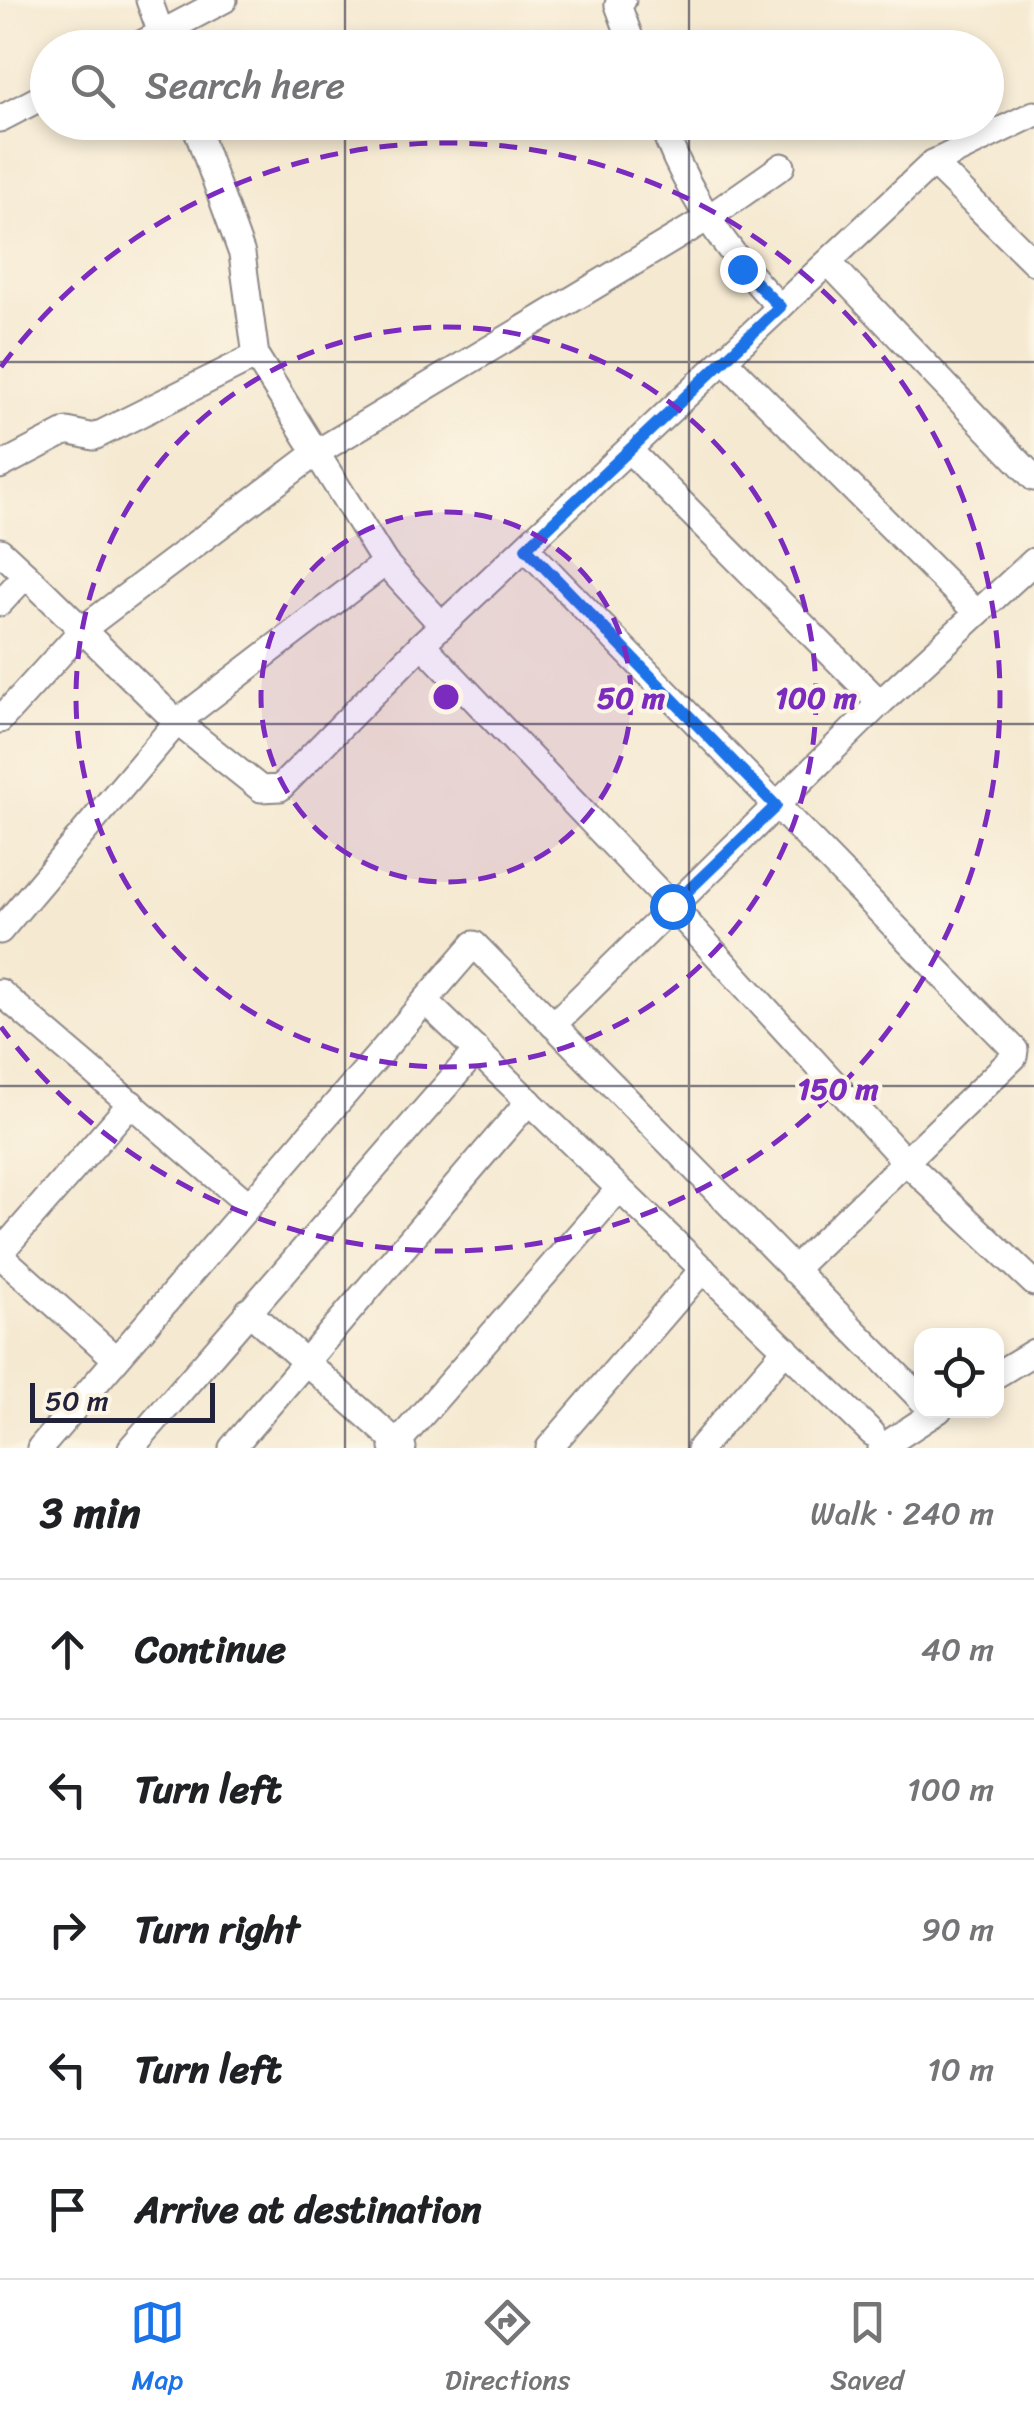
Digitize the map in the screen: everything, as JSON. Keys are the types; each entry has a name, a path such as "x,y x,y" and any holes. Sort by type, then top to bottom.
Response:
{"street":[{"path":"149,0 160,30"},
{"path":"179,30 224,0"},
{"path":"623,0 618,5 627,30"},
{"path":"0,119 30,103"},
{"path":"1004,129 1034,114"},
{"path":"201,140 242,254 256,356 384,562 442,625"},
{"path":"668,140 681,177 742,269 780,307"},
{"path":"0,551 178,722 261,788 280,788 422,644 726,362 933,163 980,140"},
{"path":"933,163 1034,262"},
{"path":"0,720 83,630 316,453 708,218 782,166"},
{"path":"829,263 1034,478"},
{"path":"0,466 67,430 94,437 256,356"},
{"path":"726,362 977,613"},
{"path":"630,451 880,703"},
{"path":"526,548 1015,1050 1015,1056 792,1270"},
{"path":"553,1026 880,703 1034,561"},
{"path":"0,931 178,722 384,562"},
{"path":"0,603 26,575"},
{"path":"422,644 672,906 905,1161 1034,1283"},
{"path":"40,1448 474,944 914,1390"},
{"path":"2,997 248,1204"},
{"path":"425,1000 876,1440 914,1418"},
{"path":"131,1448 477,1050"},
{"path":"232,1448 529,1101"},
{"path":"116,1359 0,1254 131,1104"},
{"path":"248,1311 398,1446 620,1189"},
{"path":"549,1448 703,1270"},
{"path":"700,1448 786,1349"},
{"path":"1004,1370 1034,1352"}],"route":[{"path":"672,906 776,806 526,548 780,307 742,269"}]}
